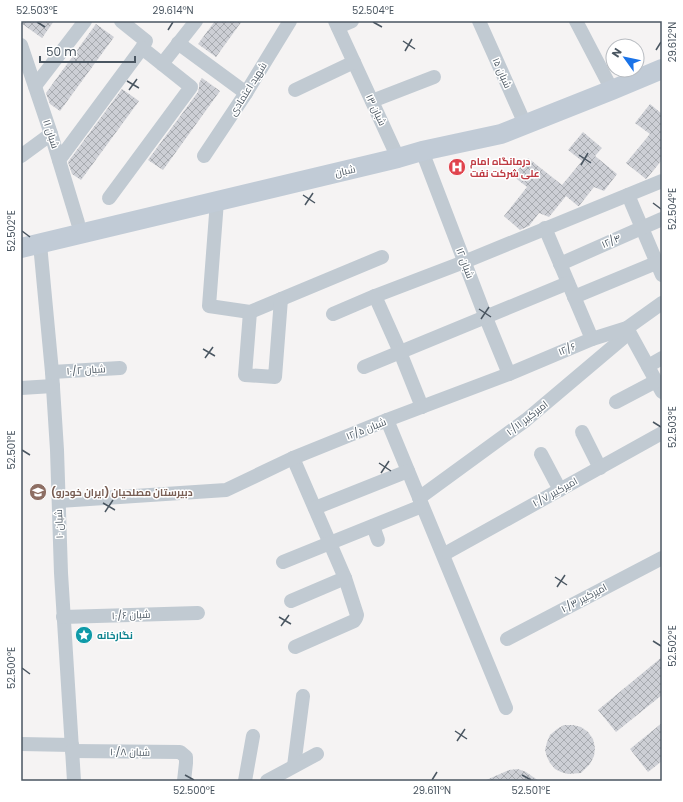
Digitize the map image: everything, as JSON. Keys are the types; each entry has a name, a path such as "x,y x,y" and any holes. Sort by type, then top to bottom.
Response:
{"street":[{"path":"35,86 85,21"},
{"path":"59,160 146,41 121,21"},
{"path":"162,64 196,21"},
{"name":"شهید اعتمادی","path":"204,156 246,93 290,21"},
{"path":"337,24 352,21"},
{"name":"۱۵ شبان","path":"479,21 525,124"},
{"path":"576,21 612,90"},
{"name":"۱۳ شبان","path":"337,24 398,158"},
{"path":"178,43 246,93"},
{"name":"۱۱ شبان","path":"21,45 51,134 78,224"},
{"path":"109,198 191,87 142,48"},
{"path":"295,90 354,62"},
{"name":"شبان","path":"30,246 422,151 501,134 662,69"},
{"path":"372,101 434,77"},
{"path":"21,156 51,134"},
{"name":"۱۲ شبان","path":"422,151 464,262 509,374"},
{"path":"333,314 662,181"},
{"path":"574,297 659,269 628,195"},
{"path":"216,201 209,306 250,312 382,257"},
{"name":"۱۲/۴","path":"560,264 662,219"},
{"path":"545,228 592,339"},
{"name":"۱۰ شبان","path":"30,246 52,379 57,450 63,618 74,781"},
{"path":"364,367 568,283"},
{"path":"375,296 422,407"},
{"path":"250,312 245,375 275,377 281,299"},
{"path":"616,402 659,387 628,330 662,303"},
{"name":"۱۲/۶","path":"509,374 592,339 628,330"},
{"name":"۱۰/۱۱ امیرکبیر","path":"283,562 373,526 421,502 526,420 628,330"},
{"path":"648,366 662,358"},
{"name":"۱۰/۲ شبان","path":"21,388 52,379 120,368"},
{"name":"۱۲/۵ شبان","path":"59,501 226,490 293,458 387,420 509,374"},
{"path":"387,420 506,708"},
{"path":"582,432 600,468"},
{"name":"۱۰/۷ امیرکبیر","path":"448,552 662,433"},
{"path":"541,454 560,490"},
{"path":"293,458 345,578 357,615 354,621 296,647"},
{"path":"315,508 360,496 408,471"},
{"path":"373,526 378,540"},
{"name":"۱۰/۳ امیرکبیر","path":"507,639 662,558"},
{"path":"291,601 345,578"},
{"name":"۱۰/۶ شبان","path":"63,618 198,614"},
{"path":"294,766 303,696"},
{"path":"245,781 253,736"},
{"name":"۱۰/۸ شبان","path":"21,744 72,748 180,752 186,757 184,781"},
{"path":"266,781 317,754"}],"building":[{"path":"21,21 54,21 42,38 21,23"},
{"path":"215,21 242,21 216,57 198,44"},
{"path":"96,24 114,37 60,111 50,104 46,93"},
{"path":"202,78 220,91 163,170 148,160 198,92 199,83"},
{"path":"122,89 139,101 81,180 72,174 68,162"},
{"path":"650,104 662,114 662,160 646,179 626,163 650,134 635,123"},
{"path":"583,132 602,148 595,156 617,174 604,191 594,187 579,206 566,196 549,217 539,213 529,226 520,230 504,216 527,187 513,176 528,158 562,185 582,161 568,150"},
{"path":"662,657 662,695 616,732 598,710"},
{"path":"662,723 662,761 648,772 630,749"},
{"path":"564,725 581,727 588,732 593,739 595,748 594,756 590,764 581,773 568,774 561,772 555,769 547,757 545,750 550,735"},
{"path":"518,769 526,772 539,781 484,781 509,770"}],"place":[{"name":"درمانگاه امام علی شرکت نفت","path":"457,167"},
{"name":"دبیرستان مصلحیان (ایران خودرو)","path":"38,492"},
{"name":"نگارخانه","path":"84,635"}]}
